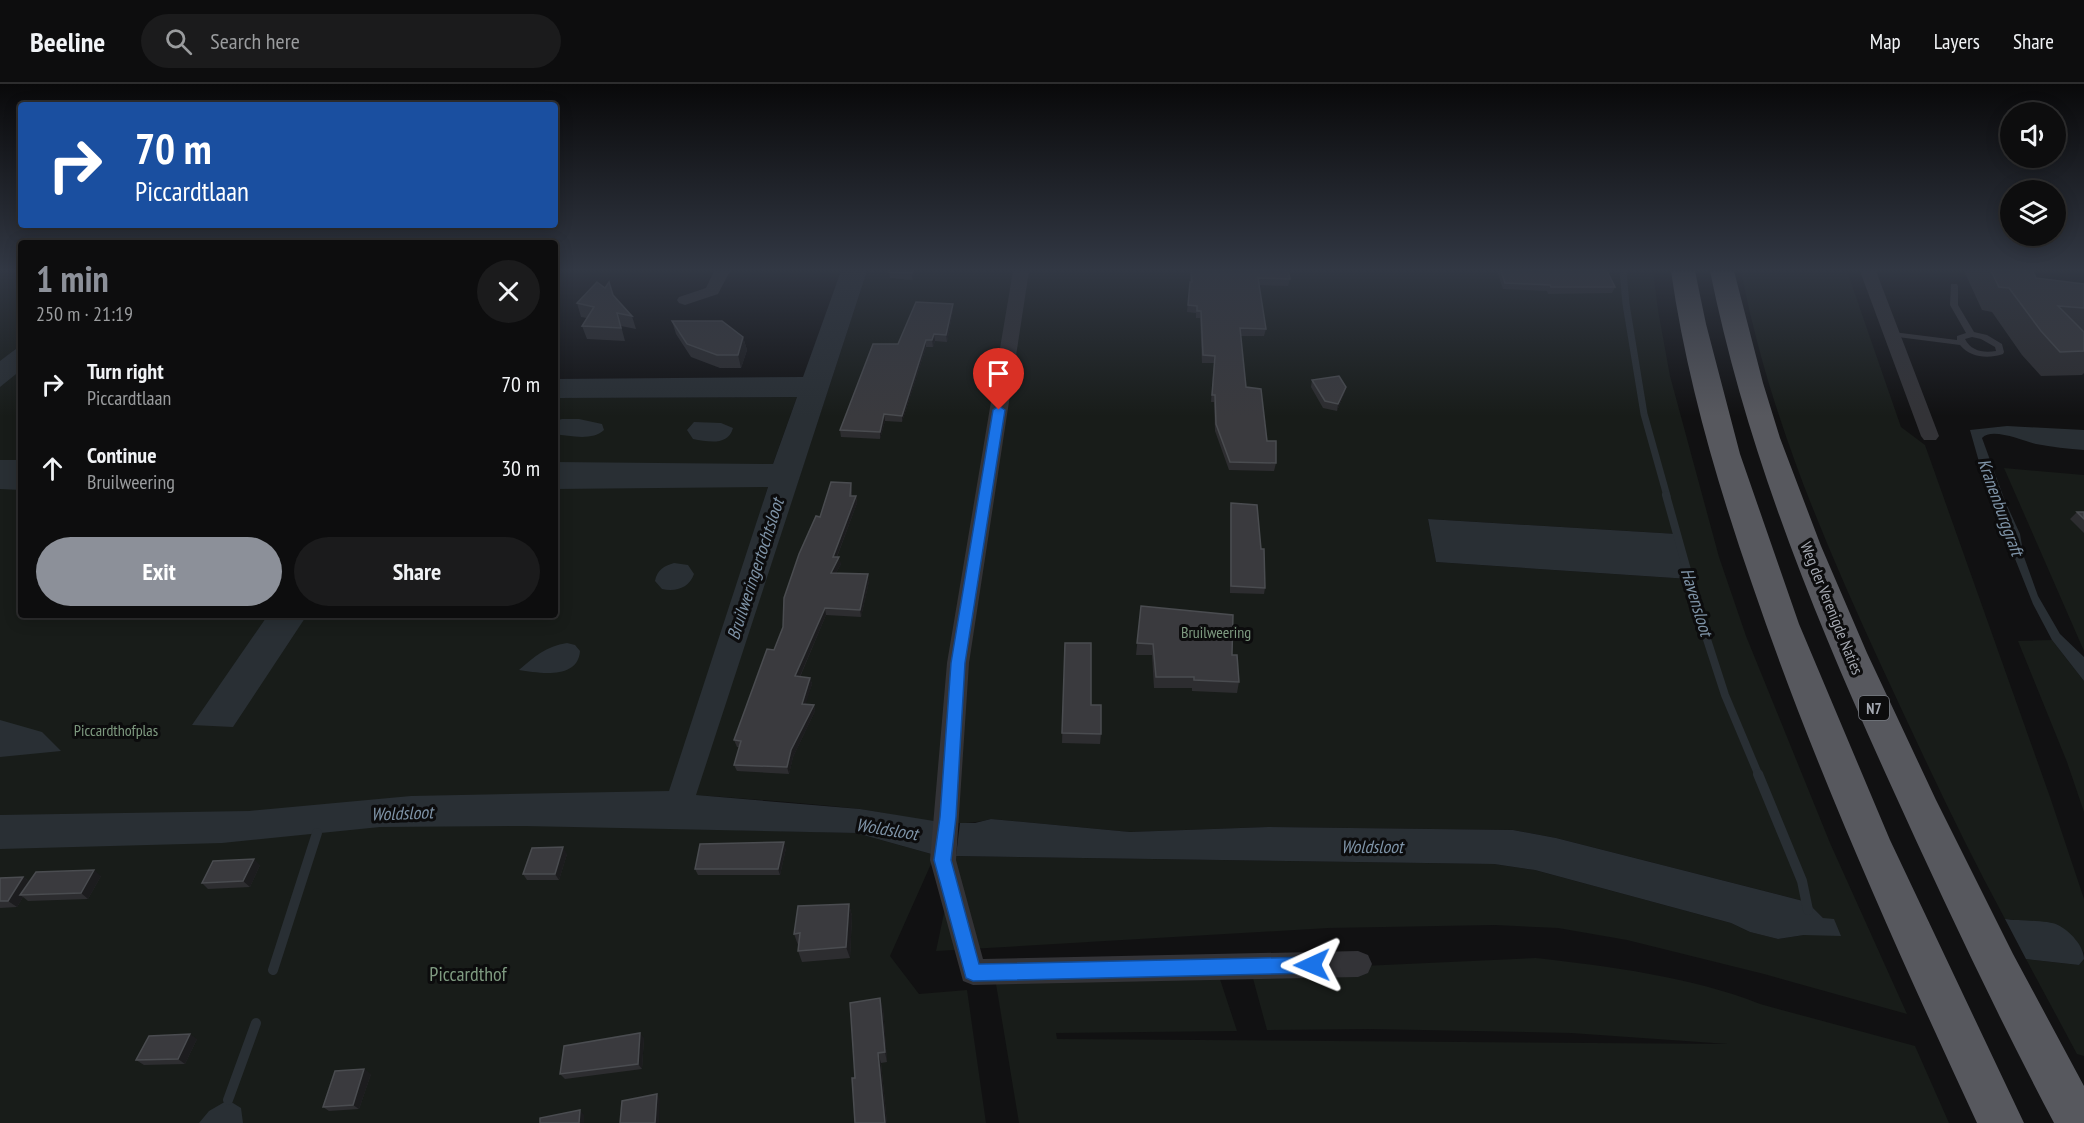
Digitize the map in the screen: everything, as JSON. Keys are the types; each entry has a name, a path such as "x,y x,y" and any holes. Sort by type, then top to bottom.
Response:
{"highway":[{"path":"1693,319 1713,411 1738,499 1779,618 1840,770 1903,917 2001,1123"},
{"name":"Weg der Verenigde Naties","path":"1734,319 1746,372 1780,476 1827,602 1898,761 1972,916 2079,1123"}],"street":[{"path":"1013,319 958,663 943,860 973,972 1358,964"},
{"path":"1887,319 1930,436"}],"lane":[{"path":"1962,319 1971,334"},
{"path":"1893,334 1961,343 1979,353 1992,355 2000,352 1999,346 1990,339 1971,334 1962,336 1961,343"}],"green space":[{"path":"0,319 18,319 18,347 13,351 18,352 18,618 558,618 558,398 797,397 773,464 768,487 661,828 856,833 935,855 890,956 919,994 967,990 986,1123 0,1123"},
{"name":"Bruilweering","path":"851,319 1660,319 1670,376 1719,557 1746,636 1830,843 1907,1014 1764,974 1627,940 1558,928 1495,925 1328,928 936,951 956,856 1494,864 1535,870 1731,923 1750,932 1778,939 1804,935 1840,935 1807,902 1556,838 1513,830 1268,827 1130,832 991,819 942,823 860,809 695,795","holes":["1428,519 1677,534 1689,579 1436,562"]},
{"path":"1751,319 1864,319 1901,427 1925,445 2050,797 2084,899 2084,953 2075,939 2058,925 2005,919 1941,792 1837,567 1798,471"},
{"path":"2004,468 2084,475 2084,651"},
{"path":"2052,640 2084,681 2084,812 2067,762 2018,641"},
{"path":"1536,958 1620,969 1678,980 1915,1046 1949,1123 1019,1123 996,984 1218,973 1237,1031 1056,1033 1057,1039 1728,1044 1571,1033 1370,1029 1267,1030 1251,971"},
{"path":"2026,959 2079,965 2084,959 2084,1056 2077,1054"}],"water":[{"path":"824,319 851,319 696,795 860,809 940,822 935,855 856,833 525,826 380,827 222,843 0,849 0,815 249,811 411,796 669,791 768,487 558,489 558,462 773,464 797,397 558,398 558,379 803,377"},
{"path":"18,347 18,372 0,387 0,361"},
{"path":"579,419 602,424 604,430 588,437 558,434 558,420"},
{"path":"694,422 721,423 733,428 727,438 711,442 693,439 687,430"},
{"name":"Kranenburggraft","path":"2007,426 2084,430 2084,450 2036,444 2000,434 1987,435 1982,438 2005,501 2020,534 2024,557 2038,596 2060,634 2084,657 2084,681 2052,640 2033,604 1985,483 1970,430"},
{"path":"0,460 18,460 18,490 0,489"},
{"path":"1428,519 1677,534 1689,579 1436,562"},
{"path":"674,563 688,565 694,574 692,579 681,588 662,589 655,581 657,574 664,567"},
{"path":"266,618 305,618 233,727 192,725"},
{"path":"567,643 575,645 580,651 578,660 565,671 547,673 519,670 547,649"},
{"path":"0,720 42,732 61,751 0,757"},
{"name":"Woldsloot","path":"991,819 1130,832 1268,827 1513,830 1556,838 1807,902 1823,918 1834,919 1841,936 1804,935 1778,939 1750,932 1731,923 1535,870 1494,864 956,856 960,823 975,823"},
{"path":"2005,919 2040,921 2058,925 2076,939 2082,949 2084,959 2079,965 2026,959"},
{"path":"228,1100 241,1108 243,1123 199,1123 209,1111"}],"building":[{"path":"586,319 619,319 621,328 582,326"},
{"path":"909,319 950,319 946,335 934,334 932,340 926,340 902,416 884,414 880,432 840,430 873,344 898,344"},
{"path":"1201,319 1265,319 1266,329 1240,328 1246,387 1261,389 1267,441 1276,441 1276,463 1230,462 1216,424 1215,395 1212,395 1215,356 1203,355"},
{"path":"2032,319 2071,319 2084,332 2084,351 2060,352"},
{"path":"672,321 722,321 743,337 738,355 717,355 687,344"},
{"path":"1339,376 1346,387 1338,404 1325,401 1312,380"},
{"path":"831,482 851,483 850,496 856,496 833,557 839,557 831,573 868,574 860,610 825,608 795,676 810,678 802,704 814,705 791,750 787,767 734,765 741,741 734,740 767,649 774,650 783,627 784,598 799,554 816,516 820,517"},
{"path":"1231,503 1257,505 1261,549 1264,549 1265,588 1231,586"},
{"path":"2077,512 2084,512 2084,519"},
{"path":"1141,606 1233,615 1232,655 1237,655 1239,682 1194,680 1194,677 1156,677 1153,644 1137,643"},
{"path":"1065,643 1091,643 1091,705 1101,705 1101,734 1062,733"},
{"path":"784,842 778,869 695,869 700,844"},
{"path":"563,847 555,874 523,874 532,848"},
{"path":"254,859 243,881 202,883 213,861"},
{"path":"94,870 81,893 20,895 36,872"},
{"path":"23,877 8,901 0,901 0,878"},
{"path":"849,904 846,947 798,951 800,933 794,934 798,906"},
{"path":"880,998 885,1052 878,1053 885,1123 855,1123 852,1078 855,1078 850,1003"},
{"path":"640,1033 638,1064 560,1074 564,1046"},
{"path":"190,1034 178,1059 136,1060 149,1036"},
{"path":"364,1069 353,1105 323,1107 335,1071"},
{"path":"657,1094 655,1123 620,1123 622,1101"},
{"path":"580,1110 579,1123 540,1123 540,1118"}],"waterway":[{"name":"Havensloot","path":"1629,319 1644,414 1667,496"},
{"name":"Havensloot","path":"1666,495 1703,627 1725,695 1759,776"},
{"name":"Havensloot","path":"1758,774 1802,881 1808,910"},
{"path":"273,970 317,833"},
{"path":"228,1100 256,1023"}],"route":[{"path":"999,410 958,663 943,860 973,972 1312,965"}],"water label":[{"name":"Bruilweringertochtsloot","path":"755,569"}],"park label":[{"name":"Piccardthofplas","path":"116,730"},
{"name":"Piccardthof","path":"468,974"}]}
